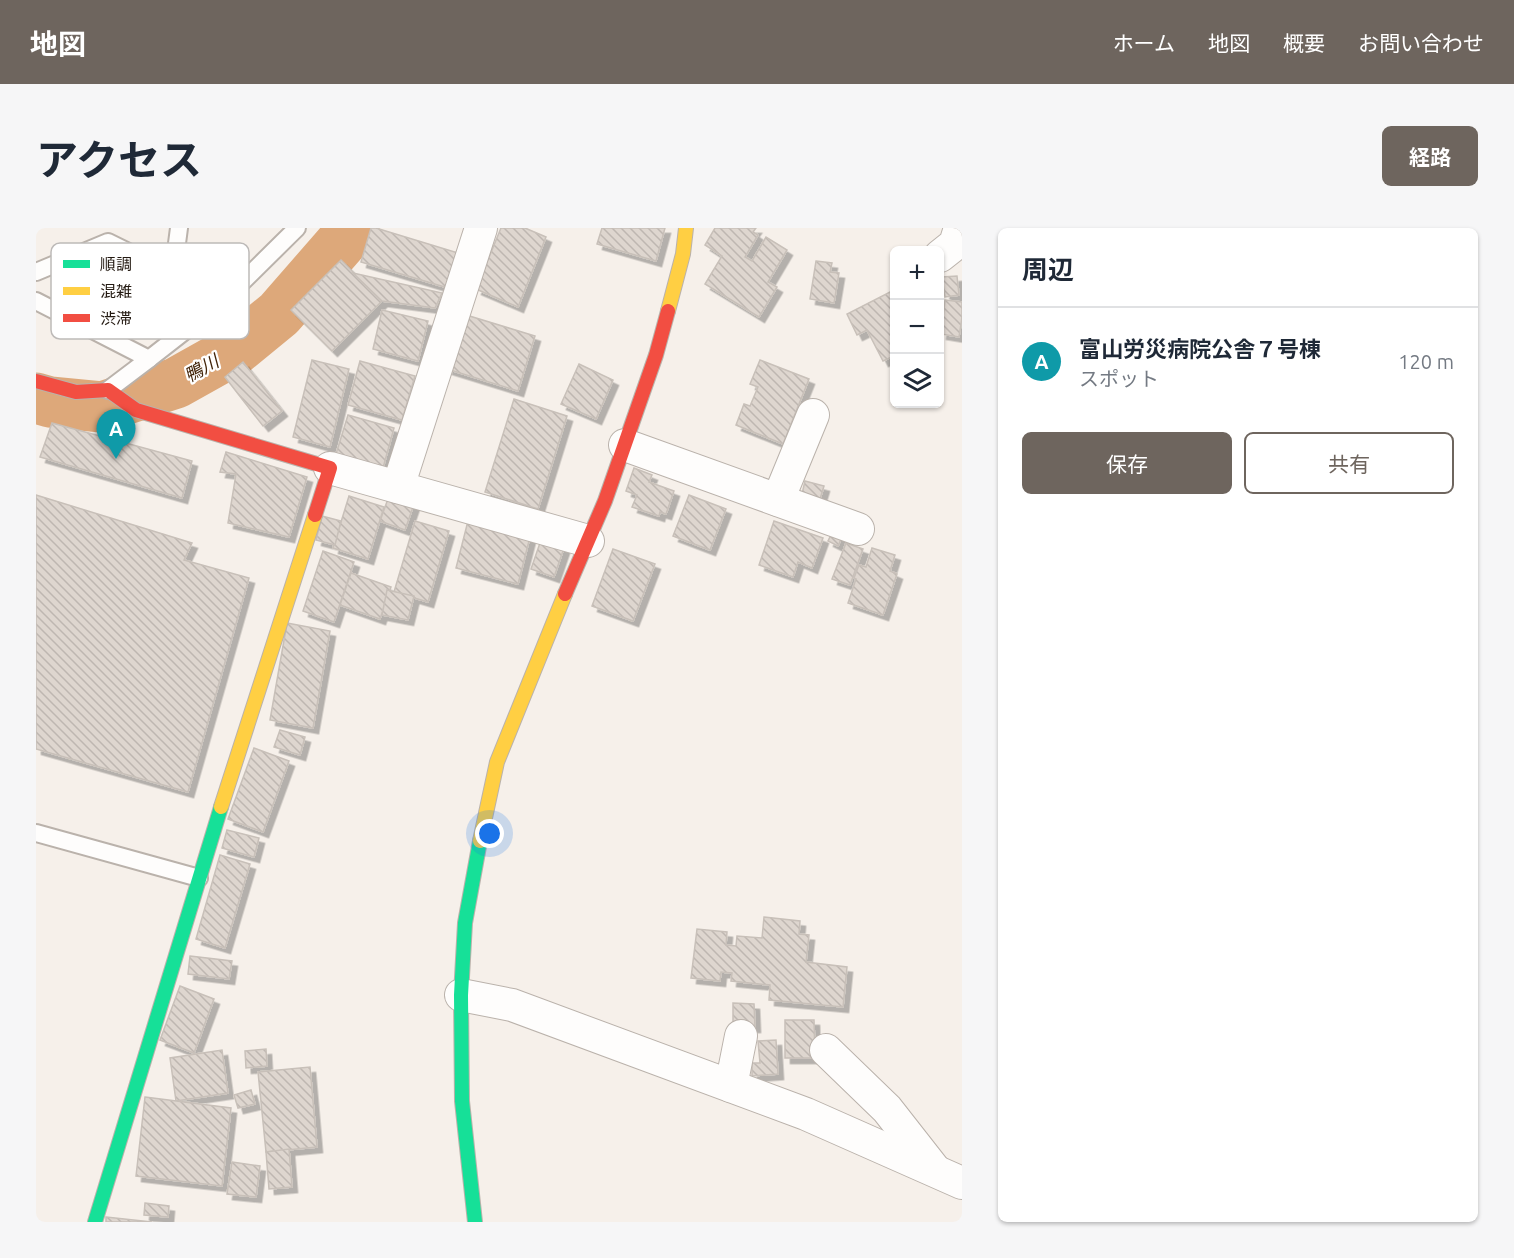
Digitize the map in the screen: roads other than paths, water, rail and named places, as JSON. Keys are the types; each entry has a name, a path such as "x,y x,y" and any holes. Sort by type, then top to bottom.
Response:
{"street":[{"path":"398,487 481,228"},
{"path":"475,1222 462,1101 461,995 465,923 497,762 540,654 606,501 656,355 683,254 686,228"},
{"path":"944,252 956,244 960,228"},
{"path":"36,381 76,392 108,390 136,410 588,541"},
{"path":"778,500 813,415"},
{"path":"625,445 858,529"},
{"path":"94,1222 268,657 330,468"},
{"path":"461,995 512,1005 731,1086 806,1114 949,1177"},
{"path":"731,1086 741,1036"},
{"path":"826,1050 887,1109 949,1177"}],"lane":[{"path":"177,243 179,228"},
{"path":"249,275 297,228"},
{"path":"36,272 51,266"},
{"path":"36,301 51,309"},
{"path":"110,339 149,359"},
{"path":"108,390 175,339"},
{"path":"36,833 200,878"}],"waterway":[{"name":"鴨川","path":"249,339 279,314 354,228"},
{"name":"鴨川","path":"36,398 50,402 102,407 176,383 235,350 248,339"}],"place":[{"name":"富山労災病院公舎７号棟","path":"116,459"}]}
